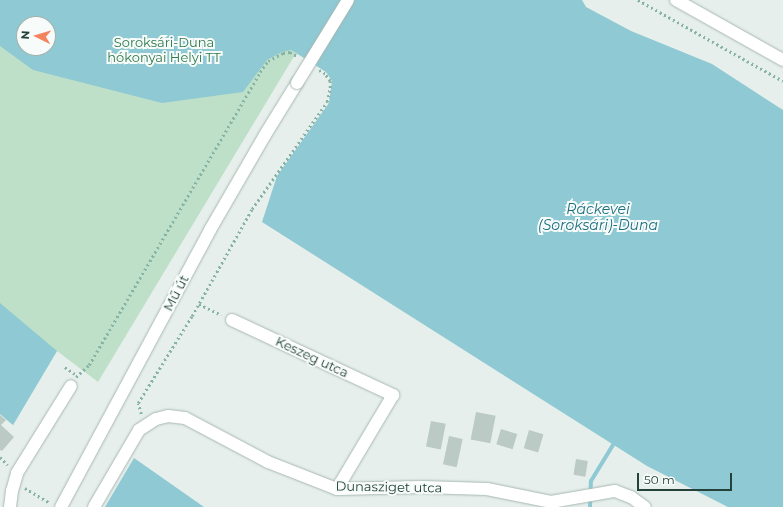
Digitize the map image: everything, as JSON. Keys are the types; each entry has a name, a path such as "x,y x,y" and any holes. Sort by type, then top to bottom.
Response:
{"street":[{"name":"Mű út","path":"56,505 214,223 297,82 348,0"},
{"path":"676,0 783,60"},
{"name":"Keszeg utca","path":"232,320 393,395 337,489"},
{"path":"10,507 17,474 74,381"},
{"name":"Dunasziget utca","path":"94,507 139,430 156,419 168,416 185,418 268,462 337,489 487,489 551,502 616,490 631,497 646,507"},
{"path":"0,506 12,492"}],"path":[{"path":"638,0 730,50 783,81"},
{"path":"65,367 74,381 89,365 260,72 268,61 283,53 290,52 302,59"},
{"path":"144,426 138,403 199,304 252,209 327,102 330,81 325,74 313,67"},
{"path":"199,304 232,320"},
{"path":"17,474 26,489 56,505"}],"green space":[{"name":"Soroksári-Duna hókonyai Helyi TT","path":"0,0 323,0 291,50 296,53 98,382 57,351 13,425 0,414"}],"water":[{"name":"Ráckevei (Soroksári)-Duna","path":"0,0 582,0 586,7 631,31 712,64 783,110 783,507 728,507 647,466 262,222 277,176 329,103 332,81 326,72 291,50 282,52 267,60 243,92 162,103 33,70 0,46"},
{"path":"0,303 57,351 13,425 0,414"},
{"path":"134,458 204,507 105,507"}],"building":[{"path":"476,412 496,416 490,443 471,439"},
{"path":"0,415 6,420 1,425 14,437 2,451 0,450"},
{"path":"431,421 446,424 441,449 426,447"},
{"path":"501,429 517,434 513,449 496,444"},
{"path":"529,430 543,434 538,452 524,448"},
{"path":"449,436 463,439 457,467 443,464"},
{"path":"576,459 588,461 585,477 573,475"}],"waterway":[{"path":"590,507 591,481 613,445"}]}
